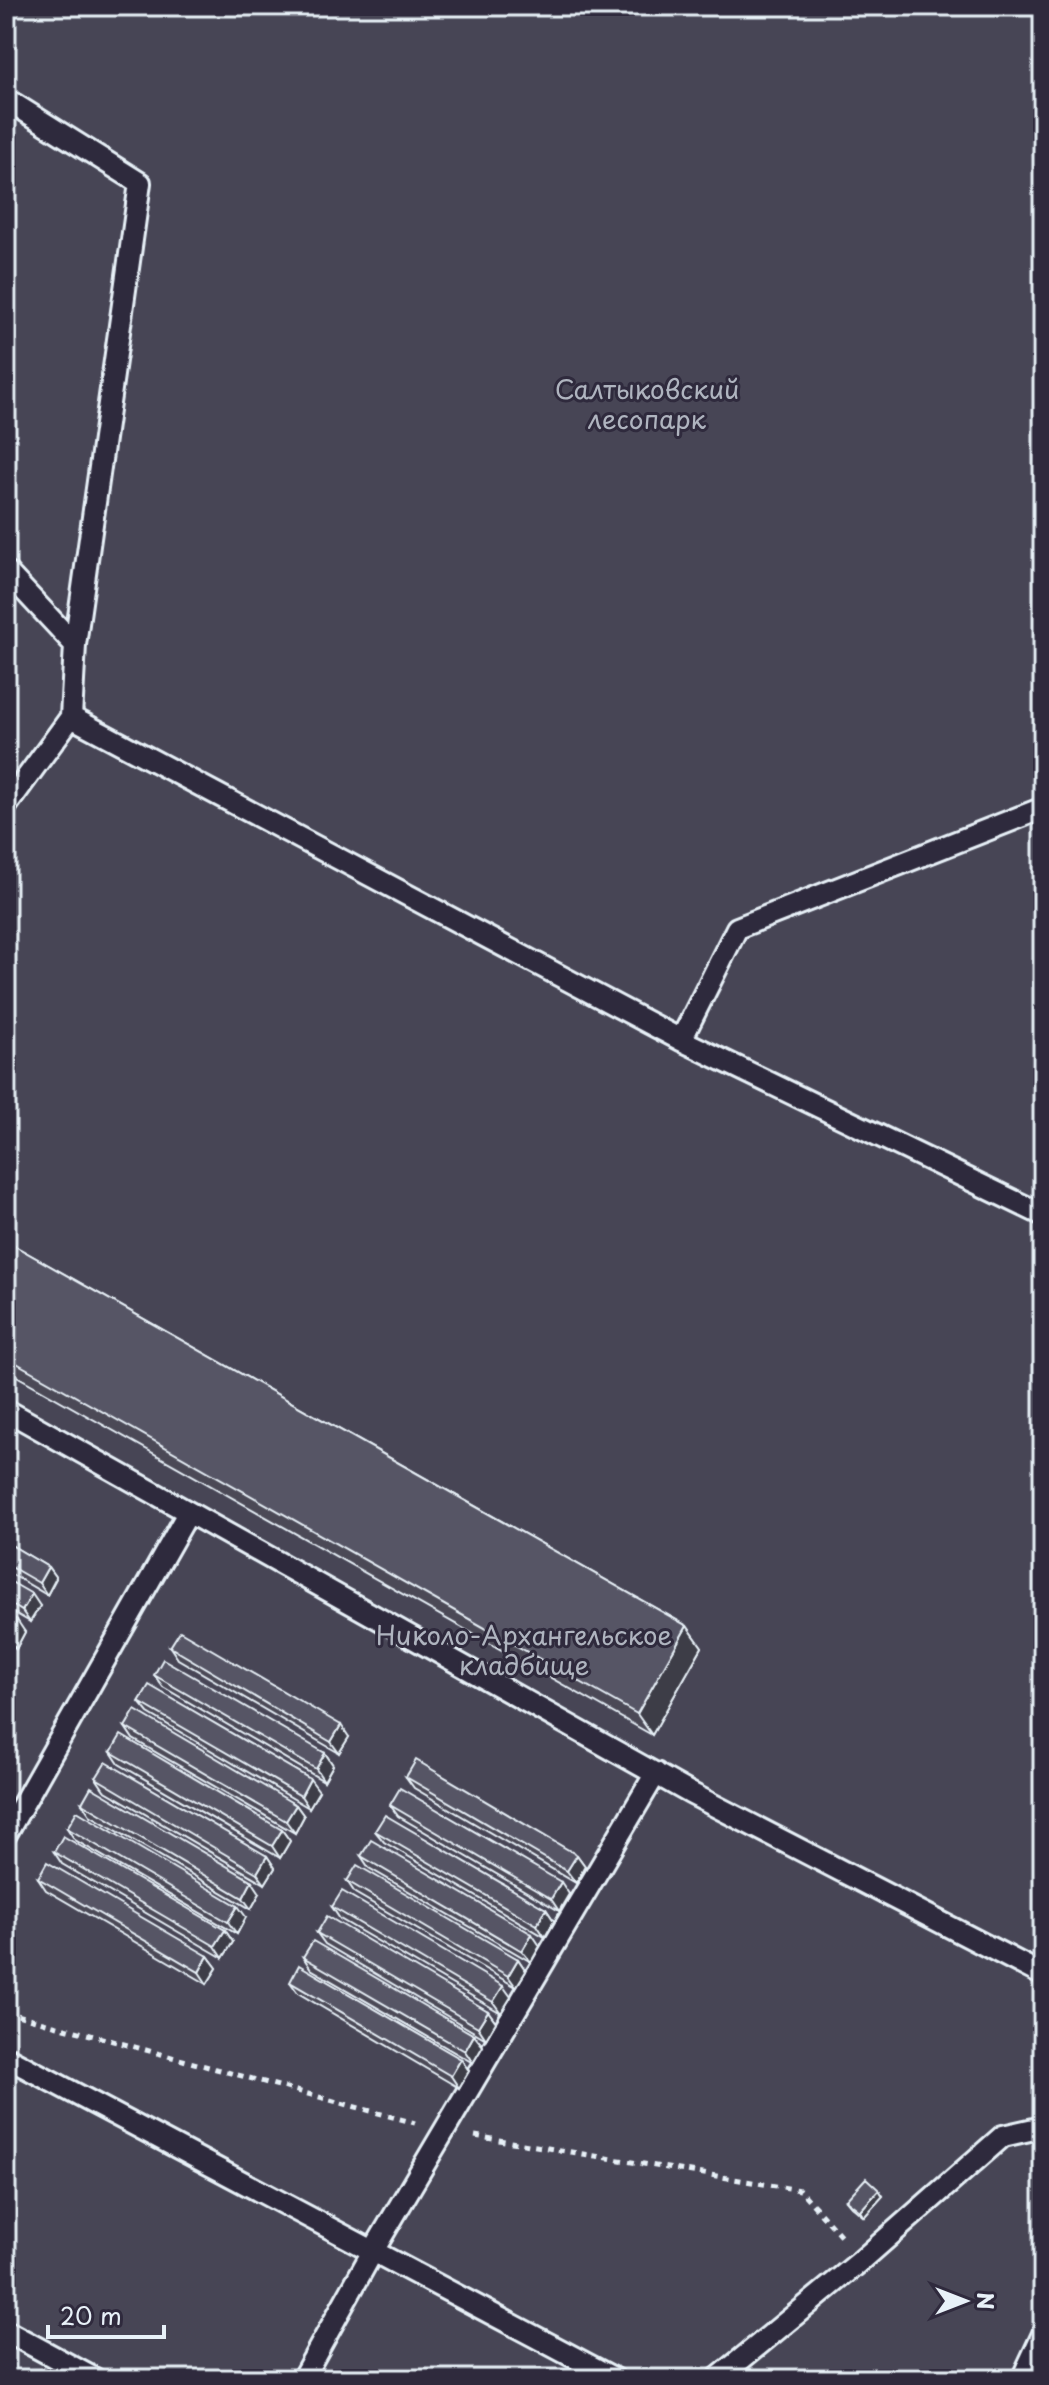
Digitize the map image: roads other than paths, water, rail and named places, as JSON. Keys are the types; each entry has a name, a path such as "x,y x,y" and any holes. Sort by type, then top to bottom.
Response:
{"lane":[{"path":"6,99 140,183 75,645 71,717 6,806"},
{"path":"6,571 75,645"},
{"path":"71,717 681,1040 1043,1215"},
{"path":"681,1040 737,928 1043,808"},
{"path":"6,1410 656,1773 1043,1975"},
{"path":"6,1834 188,1513"},
{"path":"302,2379 373,2251 656,1773"},
{"path":"6,2057 615,2379"},
{"path":"717,2379 862,2260 1003,2136 1043,2127"},
{"path":"6,2331 95,2379"},
{"path":"1022,2379 1043,2334"}],"park label":[{"name":"Салтыковский лесопарк","path":"647,403"},
{"name":"Николо-Архангельское кладбище","path":"524,1649"}]}
